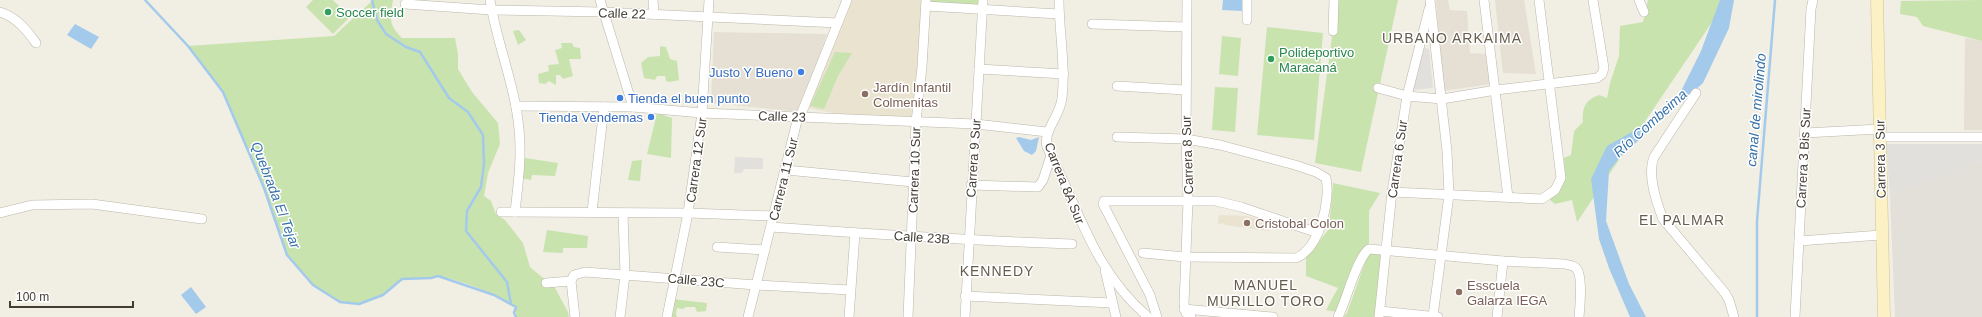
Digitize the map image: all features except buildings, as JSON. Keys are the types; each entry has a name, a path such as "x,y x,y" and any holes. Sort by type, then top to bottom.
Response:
{"street":[{"path":"490,0 491,10 516,106 520,130 520,156 515,212"},
{"path":"600,0 633,107"},
{"path":"653,0 654,14"},
{"name":"Carrera 12 Sur","path":"667,317 688,213 702,113 710,0"},
{"name":"Carrera 11 Sur","path":"748,317 799,117 847,0"},
{"name":"Carrera 8A Sur","path":"1059,0 1064,74 1060,110 1047,132 1045,139 1095,252 1105,269 1134,304 1148,317"},
{"name":"Carrera 8 Sur","path":"1184,309 1188,201 1185,90 1187,0"},
{"path":"1247,0 1247,20"},
{"path":"1333,31 1334,0"},
{"path":"1484,0 1508,197"},
{"path":"1392,192 1542,199 1555,190 1561,178 1542,0"},
{"path":"1378,88 1407,96 1442,99 1496,90 1597,78 1602,74 1604,68 1593,0"},
{"path":"1639,0 1644,12"},
{"name":"Carrera 3 Bis Sur","path":"1795,317 1801,178 1805,133 1806,76 1813,0"},
{"name":"Carrera 3 Sur","path":"1877,0 1884,317"},
{"name":"Carrera 6 Sur","path":"1380,314 1392,192 1407,96 1430,2"},
{"name":"Carrera 6 Sur","path":"1430,2 1442,99 1449,195 1440,255 1437,317"},
{"path":"926,3 982,4 1059,14"},
{"name":"Carrera 10 Sur","path":"908,317 916,122 922,68 926,3"},
{"name":"Calle 22","path":"405,4 491,10 603,12 838,22"},
{"name":"Carrera 9 Sur","path":"965,317 982,4"},
{"path":"0,12 8,14 22,25 36,42"},
{"path":"1092,24 1186,27"},
{"path":"979,69 1064,74"},
{"path":"1117,86 1185,90"},
{"path":"1696,93 1654,157 1651,172 1658,206 1663,219 1725,293 1730,300 1734,317"},
{"name":"Calle 23","path":"516,106 633,107 702,113 799,117 821,116 976,124 1047,132"},
{"path":"592,212 604,107"},
{"path":"1805,133 1880,133 1982,137"},
{"path":"1117,137 1186,139 1220,145 1316,172 1326,178 1327,200 1322,221 1318,232 1302,256 1296,258 1185,257 1143,253"},
{"path":"971,185 1038,187 1043,180 1051,155"},
{"path":"786,170 914,182"},
{"path":"1157,317 1150,295 1103,204 1104,201 1188,201 1228,203 1318,232"},
{"path":"0,214 32,205 92,204 202,219"},
{"path":"501,212 688,213 774,216"},
{"path":"620,317 625,276 623,213"},
{"name":"Calle 23B","path":"771,227 855,233 912,235 968,241 1072,244"},
{"path":"849,317 855,233"},
{"path":"1799,241 1881,235"},
{"path":"717,248 765,250"},
{"path":"1338,317 1359,264 1364,254 1369,249 1503,261 1564,264 1572,266 1577,269 1580,276 1580,317"},
{"path":"1497,317 1503,261"},
{"name":"Carrera 8A Sur","path":"1105,269 1116,317"},
{"name":"Calle 23C","path":"546,283 571,281 574,275 585,272 756,285 850,290"},
{"path":"571,281 575,317"},
{"path":"965,296 1112,303"},
{"path":"1184,309 1191,317"},
{"path":"1184,309 1273,317"},
{"path":"1380,314 1437,317"}],"shaded area":[{"path":"850,0 924,0 913,118 838,114 808,108"},
{"path":"1436,0 1448,0 1450,10 1467,11 1470,53 1487,54 1492,84 1443,91"},
{"path":"1495,0 1524,0 1536,74 1503,73"},
{"path":"714,32 827,34 800,112 711,103"},
{"path":"1965,38 1982,41 1982,130 1964,130"},
{"path":"1421,47 1429,49 1433,88 1412,90"},
{"path":"1886,144 1982,144 1982,160 1890,195"},
{"path":"735,157 763,158 763,169 744,169 742,173 734,173"},
{"path":"1982,160 1982,317 1895,317 1890,195"},
{"name":"Cristobal Colon","path":"1219,215 1247,216 1269,222 1269,231 1225,225 1225,223 1218,224"}],"green space":[{"name":"Soccer field","path":"313,0 333,0 350,17 333,34 306,7"},
{"path":"373,0 393,0 391,21 394,29 402,38 455,38 458,54 458,69 472,92 498,123 500,144 488,173 484,196 491,201 496,214 505,220 523,243 530,267 555,288 568,312 569,317 516,317 516,307 509,302 467,284 438,276 431,278 402,279 383,295 359,304 340,302 313,285 287,255 264,188 223,92 188,46 334,36"},
{"path":"928,0 981,0 980,6 930,2"},
{"path":"1337,0 1398,0 1361,172 1315,163"},
{"path":"1648,0 1725,0 1725,3 1577,222 1572,200 1555,204 1549,199 1565,179 1564,158 1571,155 1574,131 1583,122 1585,105 1590,99 1599,95 1607,98 1610,83 1619,56 1620,26 1643,22"},
{"path":"1982,0 1982,41 1923,26 1917,17 1900,14 1901,1"},
{"path":"1267,27 1323,33 1314,140 1257,135"},
{"path":"519,30 526,40 518,45 513,31"},
{"path":"1222,36 1241,38 1238,76 1219,74"},
{"path":"561,43 572,43 574,47 580,48 581,59 569,59 573,76 563,79 560,75 556,75 556,85 549,81 545,84 539,83 538,74 549,71 548,65 559,64 555,50 562,48"},
{"path":"660,46 666,47 670,59 677,61 679,80 670,82 666,81 665,76 657,76 655,80 644,78 641,63 648,57 660,56"},
{"path":"835,52 852,53 838,76 824,109 810,106"},
{"path":"1215,87 1238,88 1235,132 1212,130"},
{"path":"657,113 672,118 671,158 647,154"},
{"path":"525,158 558,163 555,176 532,175 531,180 521,178"},
{"path":"642,160 640,181 628,180 632,161"},
{"path":"1333,183 1380,193 1369,211 1369,247 1336,312 1326,310 1338,288 1306,276 1306,258 1329,229"},
{"path":"547,230 588,236 587,248 563,248 563,253 543,252"},
{"path":"1369,251 1383,252 1377,317 1344,317 1347,313"},
{"path":"672,299 707,303 706,311 697,312 695,307 686,307 683,309 677,308 677,317 668,317"}],"water":[{"path":"1223,0 1242,0 1242,11 1222,10"},
{"name":"Río Combeima","path":"1720,0 1734,0 1729,28 1703,83 1621,156 1609,171 1606,221 1629,284 1646,317 1630,317 1609,268 1599,239 1591,179 1607,146 1639,128 1680,93 1701,51"},
{"path":"75,24 99,37 91,49 67,35"},
{"path":"1019,137 1031,140 1039,137 1036,151 1032,155 1024,151 1016,138"},
{"path":"191,287 206,307 196,314 181,295"}],"waterway":[{"name":"Quebrada El Tejar","path":"145,0 188,46 223,92 264,188 287,255 313,285 340,302 359,304 383,295 402,279 431,278 438,276 494,295 516,307 514,313 516,317"},
{"path":"372,0 377,20 386,34 406,47 420,52 449,98 468,112 483,135 484,164 481,187 467,211 466,231 507,282 511,304"},
{"name":"canal de mirolindo","path":"1757,317 1757,221 1775,0"}],"place":[{"name":"Soccer field","path":"328,12"},
{"name":"Polideportivo Maracaná","path":"1271,59"},
{"name":"Justo Y Bueno","path":"801,72"},
{"name":"Jardín Infantil Colmenitas","path":"865,94"},
{"name":"Tienda el buen punto","path":"620,98"},
{"name":"Tienda Vendemas","path":"651,117"},
{"name":"Cristobal Colon","path":"1247,223"},
{"name":"Esscuela Galarza IEGA","path":"1459,292"}],"district":[{"name":"URBANO ARKAIMA","path":"1452,38"},
{"name":"EL PALMAR","path":"1682,220"},
{"name":"KENNEDY","path":"997,271"},
{"name":"MANUEL MURILLO TORO","path":"1266,294"}]}
